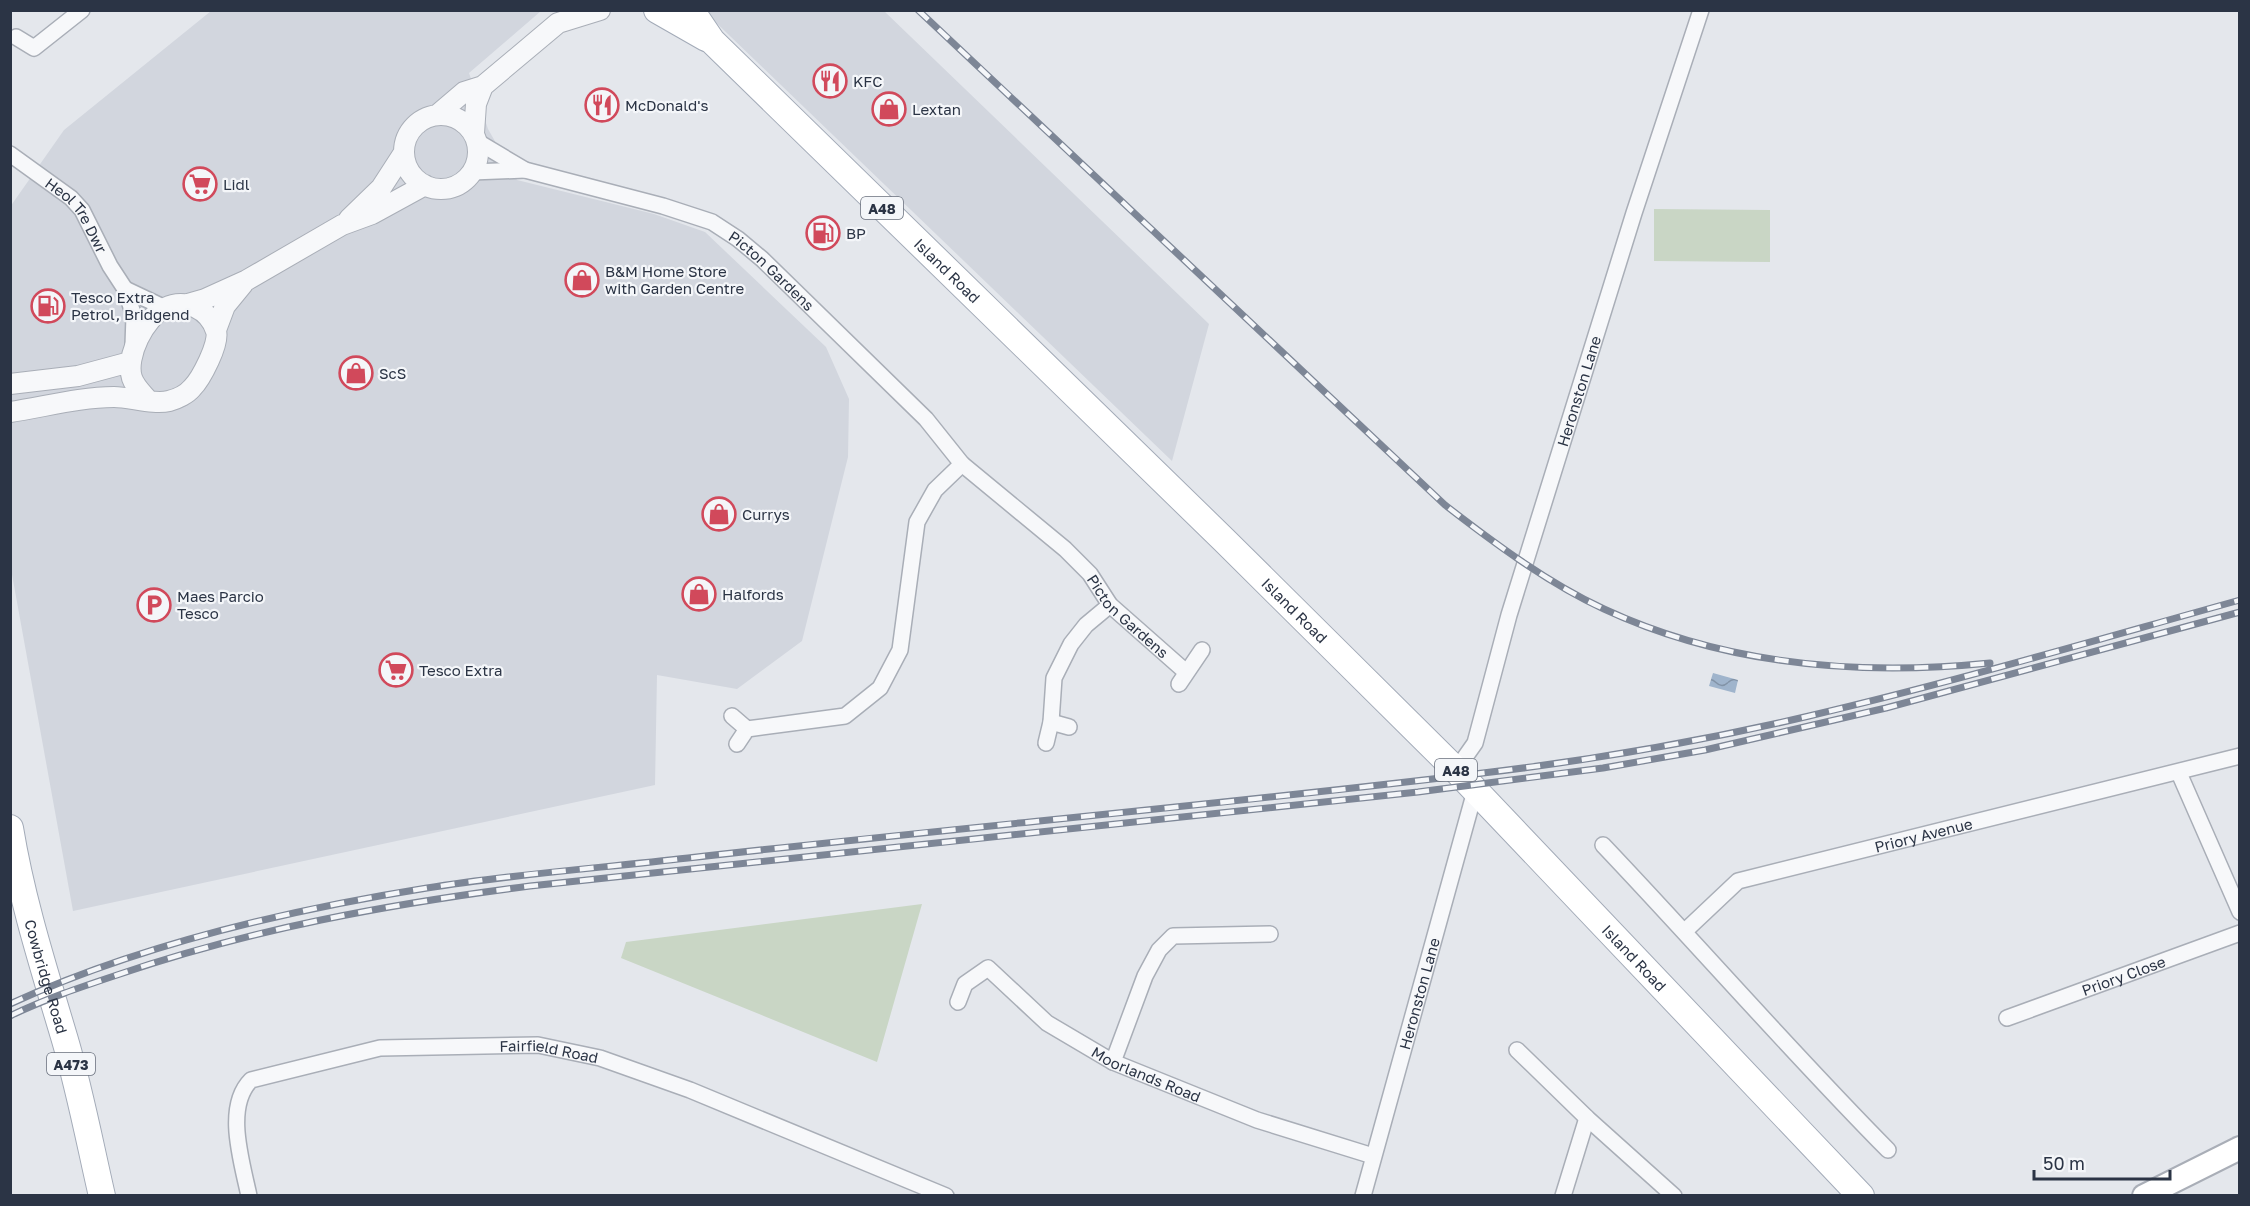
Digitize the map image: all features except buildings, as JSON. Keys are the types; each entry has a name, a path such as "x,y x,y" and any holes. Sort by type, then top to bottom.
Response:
{"main road":[{"name":"A48","path":"657,10 712,41"},
{"name":"A48","path":"691,10 712,41"},
{"name":"Island Road","path":"712,41 1224,540 1456,770 1861,1196"},
{"name":"Cowbridge Road","path":"10,828 17,872 39,959 66,1041 102,1196"},
{"path":"2144,1196 2240,1148"}],"street":[{"path":"16,37 34,48 82,10"},
{"path":"342,225 381,188 403,154 409,133 416,123 437,115 464,92 483,86 560,17 582,18 600,10"},
{"name":"Heronston Lane","path":"1456,770 1475,743 1509,615 1634,213 1701,10"},
{"path":"403,154 408,169 416,180 425,185 447,189 458,185 472,172 478,161 476,104 483,86"},
{"path":"437,115 452,116 463,122 476,137"},
{"name":"Picton Gardens","path":"476,137 525,170"},
{"name":"Heol Tre Dwr","path":"10,154 71,198 82,210 110,266 125,289 134,316 132,357"},
{"name":"Picton Gardens","path":"472,172 525,170 663,206 712,222 738,238 926,419 962,464 1065,549 1090,574 1110,605 1183,678 1202,650"},
{"path":"148,400 132,377 132,357 150,320 174,306 205,299 247,280 342,225 372,214 425,185"},
{"path":"216,330 225,306 247,280"},
{"path":"10,412 115,397 167,402 193,388 214,351 217,338 216,330 207,315 197,307 174,306 125,289"},
{"path":"10,384 78,376 132,357"},
{"path":"732,716 747,729 845,716 880,688 900,650 917,522 935,490 962,464"},
{"path":"1046,743 1051,722 1054,678 1071,645 1086,625 1110,605"},
{"path":"1051,722 1069,727"},
{"path":"737,744 747,729"},
{"name":"Priory Avenue","path":"1685,931 1738,881 2240,756"},
{"path":"2179,773 2240,912"},
{"name":"Heronston Lane","path":"1363,1196 1474,791"},
{"path":"1603,845 1685,931 1846,1108 1888,1150"},
{"name":"Priory Close","path":"2007,1018 2240,933"},
{"path":"1113,1062 1145,976 1159,950 1173,936 1270,934"},
{"name":"Moorlands Road","path":"958,1002 965,984 988,968 1047,1023 1113,1062 1257,1120 1373,1156"},
{"name":"Fairfield Road","path":"249,1196 235,1128 243,1088 251,1080 380,1048 538,1045 600,1058 690,1090 946,1196"},
{"path":"1517,1050 1587,1118 1674,1196"},
{"path":"1563,1196 1587,1118"}],"shaded area":[{"path":"211,11 541,11 469,73 488,129 517,180 654,214 705,232 826,347 849,399 848,457 802,641 737,689 657,675 655,785 73,911 11,569 10,207 64,130"},
{"path":"704,11 884,11 1209,324 1172,461"}],"green space":[{"path":"1654,209 1770,210 1770,262 1654,261"},
{"path":"922,904 877,1062 621,958 626,942"}],"water":[{"path":"1713,673 1738,680 1735,693 1709,686"}],"railway":[{"path":"918,10 1445,505 1542,575 1583,599 1650,628 1697,643 1745,654 1793,662 1892,668 1990,663"},
{"path":"10,1004 110,964 215,932 321,907 427,888 525,875 1384,785 1524,768 1647,749 1728,734 1863,703 2240,600"},
{"path":"10,1016 90,984 218,944 321,920 425,901 530,886 1418,792 1603,768 1705,750 1886,708 2240,612"}],"place":[{"name":"KFC","path":"830,81"},
{"name":"McDonald's","path":"602,105"},
{"name":"Lextan","path":"889,109"},
{"name":"Lidl","path":"200,184"},
{"name":"BP","path":"823,233"},
{"name":"B&M Home Store with Garden Centre","path":"582,280"},
{"name":"Tesco Extra Petrol, Bridgend","path":"48,306"},
{"name":"ScS","path":"356,373"},
{"name":"Currys","path":"719,514"},
{"name":"Halfords","path":"699,594"},
{"name":"Maes Parcio Tesco","path":"154,605"},
{"name":"Tesco Extra","path":"396,670"}]}
